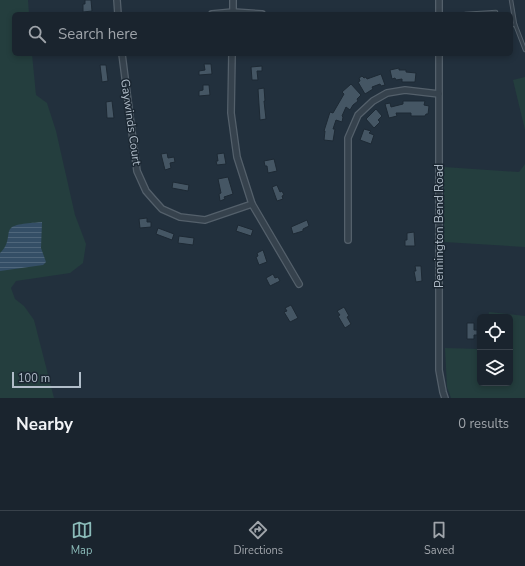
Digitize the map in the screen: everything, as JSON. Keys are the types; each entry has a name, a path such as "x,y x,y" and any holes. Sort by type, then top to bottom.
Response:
{"street":[{"path":"117,0 118,12"},
{"path":"232,0 233,12"},
{"path":"439,0 439,12"},
{"name":"Gaywinds Court","path":"122,56 137,171 146,191 152,199 162,209 180,217 205,220 252,204"},
{"path":"232,56 231,114 237,157 252,204 299,284"},
{"name":"Pennington Bend Road","path":"439,56 440,370 445,398"},
{"path":"348,240 348,138 358,115 373,101 387,93 405,90 439,94"}],"lane":[{"path":"511,0 515,24 525,50"}],"green space":[{"path":"0,0 28,0 29,12 12,12 12,56 32,56 36,95 47,103 56,131 75,215 86,244 83,263 70,273 16,281 11,288 15,299 24,306 34,320 54,398 0,398"},
{"path":"525,77 525,130 513,80"},
{"path":"525,164 525,247 444,242 444,167 519,172"},
{"path":"489,312 507,314 489,314"},
{"path":"513,315 525,316 525,398 451,398 447,387 445,348 477,349 477,386 513,386"}],"water":[{"path":"42,222 41,248 46,262 43,265 0,271 0,253 6,246 11,228 21,224"}],"building":[{"path":"85,0 91,0 92,11 83,12 83,4 85,4"},
{"path":"204,64 211,64 212,74 199,75 199,71 205,70"},
{"path":"100,65 106,65 108,81 102,82"},
{"path":"262,66 262,71 257,71 258,80 252,80 251,67"},
{"path":"399,68 399,70 406,70 406,72 416,73 415,82 402,82 402,79 392,79 390,70"},
{"path":"381,74 385,85 381,86 380,84 372,87 373,89 365,94 358,82 360,81 359,78 362,76 364,78 366,77 367,79"},
{"path":"351,84 361,95 350,110 346,107 342,116 342,122 336,120 333,129 335,129 333,141 324,140 324,131 330,112 333,113 344,94 342,92"},
{"path":"203,85 209,85 210,95 199,96 199,91 203,90"},
{"path":"264,88 266,119 260,120 258,89"},
{"path":"112,101 114,118 107,118 106,102"},
{"path":"403,101 425,101 424,105 429,106 428,114 425,116 411,116 411,113 396,113 397,116 389,118 385,104 390,103 391,107 403,104"},
{"path":"376,109 382,116 378,120 380,122 374,128 366,119"},
{"path":"364,129 371,131 369,133 374,135 371,144 360,140"},
{"path":"167,153 168,158 174,157 175,162 170,163 171,168 165,170 161,154"},
{"path":"224,153 226,164 217,165 217,154"},
{"path":"274,159 277,171 268,173 267,166 265,166 264,161"},
{"path":"228,177 233,194 224,197 225,199 220,201 219,194 221,193 218,179"},
{"path":"173,182 189,185 188,191 172,188"},
{"path":"277,185 280,192 282,191 284,195 282,196 283,199 277,201 272,187"},
{"path":"147,218 147,222 151,222 151,227 140,228 139,219"},
{"path":"307,220 309,226 303,229 303,231 293,234 291,227"},
{"path":"238,225 253,230 251,236 236,231"},
{"path":"158,228 174,234 172,240 156,234"},
{"path":"414,232 415,246 405,246 407,233"},
{"path":"179,236 194,238 193,245 178,243"},
{"path":"263,250 267,262 259,265 256,257 258,256 257,253"},
{"path":"415,266 421,266 422,281 416,282 414,271 416,271"},
{"path":"273,274 275,278 278,277 280,281 270,286 266,278"},
{"path":"291,305 298,318 290,322 284,312 287,311 285,308"},
{"path":"344,307 351,324 345,328 338,316 340,315 337,311"},
{"path":"467,323 474,323 474,330 477,330 477,335 474,335 474,339 467,339"}]}
